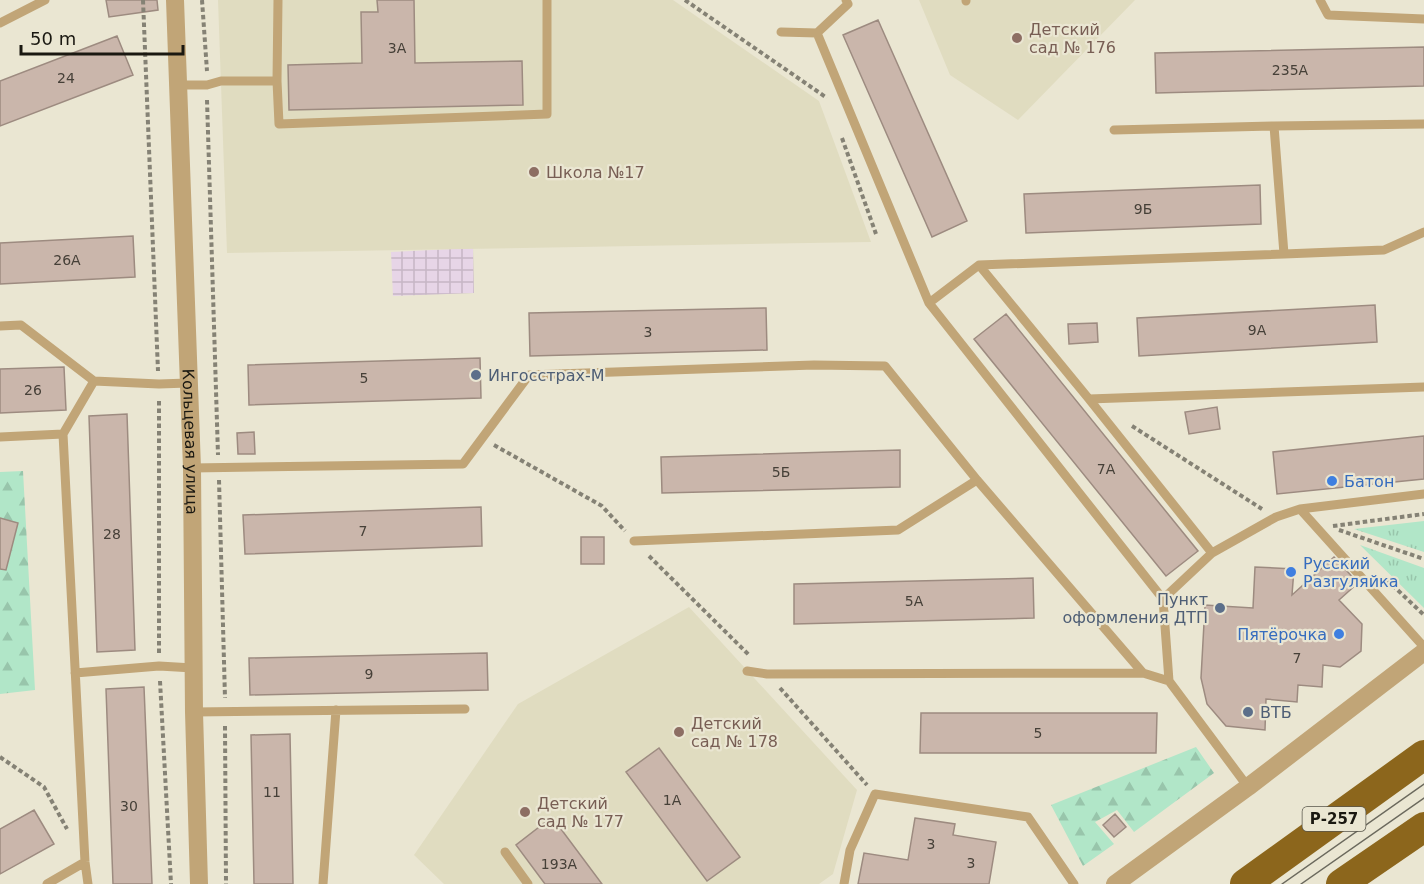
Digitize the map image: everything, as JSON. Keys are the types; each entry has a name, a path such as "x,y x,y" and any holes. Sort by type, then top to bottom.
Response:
{"highway":[{"name":"Р-257","path":"1245,884 1424,755"},
{"path":"1341,884 1424,826"}],"street":[{"name":"Кольцевая улица","path":"175,0 192,468 193,668 199,884"},
{"path":"1115,884 1424,652"}],"lane":[{"path":"0,23 45,0"},
{"path":"278,0 279,124 547,114 547,0"},
{"path":"781,32 816,33 848,4 846,0"},
{"path":"1320,0 1328,15 1424,19"},
{"path":"816,33 929,303 1163,599 1169,681 1248,786"},
{"path":"178,85 207,86 221,81 278,81"},
{"path":"1114,130 1424,124"},
{"path":"1274,126 1284,254"},
{"path":"929,303 979,265 1384,250 1424,232"},
{"path":"979,265 1212,553"},
{"path":"0,326 21,325 94,381 188,383"},
{"path":"192,468 463,464 529,375 814,365 885,366 977,480 1143,673"},
{"path":"88,884 63,434 94,381"},
{"path":"1089,399 1424,387"},
{"path":"0,437 63,434"},
{"path":"634,541 898,530 977,480"},
{"path":"1163,599 1212,553 1275,517 1300,509 1424,494"},
{"path":"1300,509 1424,647"},
{"path":"75,673 159,666 193,668"},
{"path":"747,672 767,674 1143,673 1169,681"},
{"path":"194,712 465,709"},
{"path":"323,884 336,710"},
{"path":"844,884 850,850 875,794 1028,817 1074,884"},
{"path":"505,852 528,884"},
{"path":"47,884 85,862"}],"path":[{"path":"143,0 159,384 159,666 171,884"},
{"path":"202,0 206,64"},
{"path":"684,0 827,98 831,108"},
{"path":"839,129 876,234"},
{"path":"1128,424 1275,517"},
{"path":"482,439 602,506 634,541"},
{"path":"1424,514 1330,527 1424,559"},
{"path":"0,758 44,787 85,862"}],"shaded area":[{"name":"Школа №17","path":"218,0 673,0 819,101 871,242 227,253"},
{"name":"Детский сад № 176","path":"919,0 1135,0 1018,120 950,75"},
{"path":"473,248 474,293 393,296 391,252"},
{"name":"Детский сад № 178","path":"689,607 857,790 833,874 819,884 444,884 414,855 518,704"}],"green space":[{"path":"23,471 35,690 0,694 0,472"},
{"path":"1424,521 1424,552 1354,529"},
{"path":"1360,545 1424,568 1424,608"},
{"path":"1196,747 1214,773 1134,832 1117,810 1095,822 1114,844 1083,866 1051,805"}],"building":[{"path":"106,0 157,0 158,10 109,17"},
{"path":"377,0 414,0 415,63 522,61 523,105 289,110 288,65 362,63 361,12 378,12"},
{"path":"878,20 967,221 932,237 843,35"},
{"path":"117,36 133,75 0,126 0,81"},
{"path":"1424,47 1424,86 1156,93 1155,53"},
{"path":"1260,185 1261,224 1026,233 1024,194"},
{"path":"133,236 135,277 0,284 0,243"},
{"path":"1375,305 1377,342 1139,356 1137,318"},
{"path":"766,308 767,350 530,356 529,313"},
{"path":"1006,314 1198,551 1166,576 974,339"},
{"path":"1097,323 1098,342 1069,344 1068,324"},
{"path":"480,358 481,398 249,405 248,365"},
{"path":"64,367 66,410 0,413 0,369"},
{"path":"1217,407 1220,429 1189,434 1185,412"},
{"path":"127,414 135,650 97,652 89,416"},
{"path":"254,432 255,454 238,454 237,433"},
{"path":"1424,436 1424,479 1277,494 1273,452"},
{"path":"900,450 900,487 662,493 661,457"},
{"path":"481,507 482,546 245,554 243,515"},
{"path":"0,518 18,523 6,570 0,569"},
{"path":"581,537 604,537 604,564 581,564"},
{"path":"1334,557 1358,583 1339,600 1362,624 1361,651 1340,667 1323,665 1322,687 1298,685 1297,702 1266,699 1265,730 1226,726 1207,704 1201,678 1205,605 1253,608 1255,567 1294,569 1292,595"},
{"path":"1033,578 1034,618 794,624 794,584"},
{"path":"487,653 488,690 250,695 249,658"},
{"path":"144,687 152,884 113,884 106,689"},
{"path":"921,713 1157,713 1156,753 920,753"},
{"path":"290,734 293,884 254,884 251,735"},
{"path":"659,748 740,857 707,881 626,772"},
{"path":"34,810 54,844 0,874 0,829"},
{"path":"1115,814 1126,827 1114,837 1103,825"},
{"path":"552,817 602,884 545,884 516,845"},
{"path":"915,818 955,824 953,835 996,842 989,884 858,884 864,853 908,860"}],"tram line":[{"path":"1282,884 1424,784"},
{"path":"1301,884 1424,798"}],"place":[{"name":"Детский сад № 176","path":"1017,38"},
{"name":"Школа №17","path":"534,172"},
{"name":"Ингосстрах-М","path":"476,375"},
{"name":"Батон","path":"1332,481"},
{"name":"Русский Разгуляйка","path":"1291,572"},
{"name":"Пункт оформления ДТП","path":"1220,608"},
{"name":"Пятёрочка","path":"1339,634"},
{"name":"ВТБ","path":"1248,712"},
{"name":"Детский сад № 178","path":"679,732"},
{"name":"Детский сад № 177","path":"525,812"}]}
